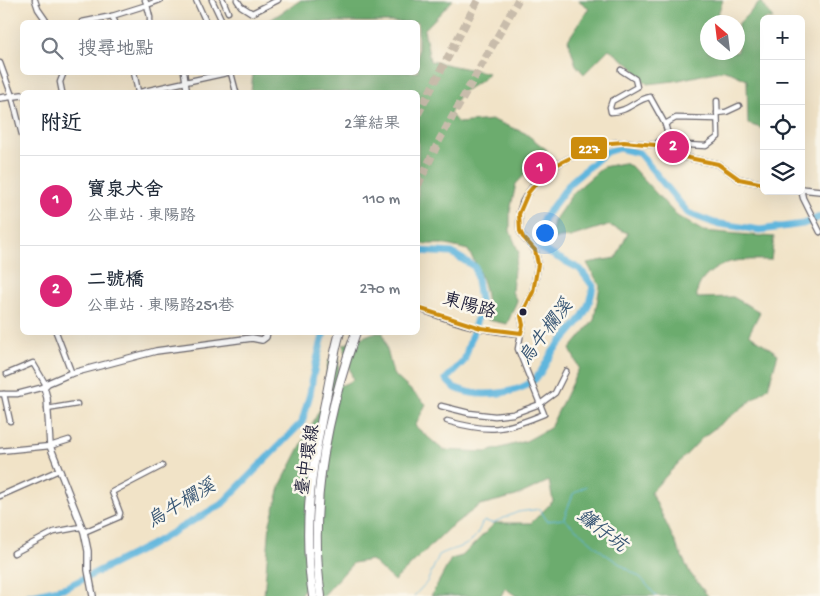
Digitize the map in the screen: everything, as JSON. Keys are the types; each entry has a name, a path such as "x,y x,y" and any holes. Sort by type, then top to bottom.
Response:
{"highway":[{"name":"臺中環線","path":"313,596 308,550 309,512 315,451 339,335"},
{"name":"臺中環線","path":"321,596 317,570 317,505 324,451 336,399 355,335"}],"street":[{"path":"35,0 38,9 46,20"},
{"path":"92,20 112,16 146,2 160,0"},
{"path":"196,0 205,20"},
{"path":"212,0 222,19"},
{"path":"223,0 228,12"},
{"path":"237,0 241,6 252,13 275,1"},
{"path":"146,2 150,20"},
{"path":"112,16 114,20"},
{"path":"0,63 12,96 20,127"},
{"path":"621,70 635,79 637,87 612,101 611,112 627,109 650,97 665,124 668,134 655,145"},
{"path":"62,90 60,82 63,75"},
{"path":"135,75 138,90"},
{"path":"184,75 186,90"},
{"path":"149,90 222,75"},
{"path":"232,75 235,90"},
{"path":"0,98 20,96"},
{"path":"662,149 668,144 706,146 718,138 717,101"},
{"path":"665,124 676,118 717,116 738,106"},
{"name":"東陽路","path":"420,309 468,325 508,333 521,333 523,324 521,316 533,292 538,264 535,250 520,231 519,214 523,202 537,181 548,169 598,144 624,142 655,145 670,154 718,164 739,179 760,183"},
{"path":"805,189 820,191"},
{"path":"803,195 820,232"},
{"path":"447,421 479,428 500,429 517,425 544,414 518,349 521,333"},
{"path":"57,335 72,374"},
{"path":"10,421 2,394 17,394 45,386 72,374 156,352 252,338 262,340 266,335"},
{"path":"8,374 33,363 45,386 50,446 83,529 88,551 88,570 93,596"},
{"path":"441,406 469,413 495,416 513,414 540,404 555,393 566,371"},
{"path":"47,409 77,404"},
{"path":"0,450 50,446 69,440"},
{"path":"14,554 54,532 83,529 119,517 120,513 112,492 162,466"},
{"path":"0,496 59,470"}],"green space":[{"path":"301,0 453,0 424,30 430,61 488,73 481,81 460,93 450,114 458,123 493,120 525,133 547,150 516,184 510,211 510,231 519,253 514,269 512,292 517,301 507,324 488,320 487,300 483,284 468,250 442,244 420,244 420,90 251,90 253,75 420,75 420,20 270,20"},
{"path":"578,0 723,0 718,15 700,15 700,60 745,60 745,17 761,1 770,15 760,15 760,128 748,124 747,80 725,70 674,81 647,84 630,65 609,49 584,74 576,65 568,40 589,8"},
{"path":"623,163 631,166 677,216 703,231 774,237 771,260 740,260 724,264 707,275 697,291 697,298 733,297 760,312 749,334 778,354 768,388 703,437 651,492 690,573 708,596 516,596 505,588 501,596 431,596 451,559 462,556 495,523 531,523 553,501 549,481 516,496 480,505 449,528 394,581 371,560 353,563 323,596 309,583 299,596 264,596 270,523 281,484 323,403 328,361 338,357 340,386 353,380 343,345 368,335 383,335 393,374 426,404 415,426 443,450 486,452 526,441 550,428 579,368 570,349 594,320 600,286 587,263 616,258 628,233 608,225 570,237 551,239 554,221 573,193 603,167"}],"waterway":[{"name":"烏牛欄溪","path":"420,251 452,253 475,267 481,306 464,361 446,379 454,388 467,392 500,393 522,387 538,376 554,350 579,321 588,307 593,286 580,269 541,249 537,241 544,218 571,182 606,152 619,148 639,153 688,213 714,223 760,230 803,224 820,217"},
{"name":"烏牛欄溪","path":"28,596 67,587 149,546 222,504 302,422 323,335"},
{"path":"564,518 573,494 586,486"},
{"name":"鐮仔坑","path":"414,596 427,582 439,555 470,542 485,521 492,523 518,512 540,509 547,521 563,519"},
{"name":"鐮仔坑","path":"564,519 605,554 641,578 656,596"}],"tunnel":[{"path":"420,110 478,0"},
{"path":"420,181 440,139 518,0"}],"transit line":[{"name":"227","path":"420,309 481,328 521,333 523,325 521,316 533,292 538,264 535,250 520,231 519,214 528,193 548,169 598,144 624,142 655,145 670,154 718,164 739,179 760,183"}],"place":[{"name":"二號橋","path":"673,147"},
{"name":"寶泉犬舍","path":"540,168"}]}
